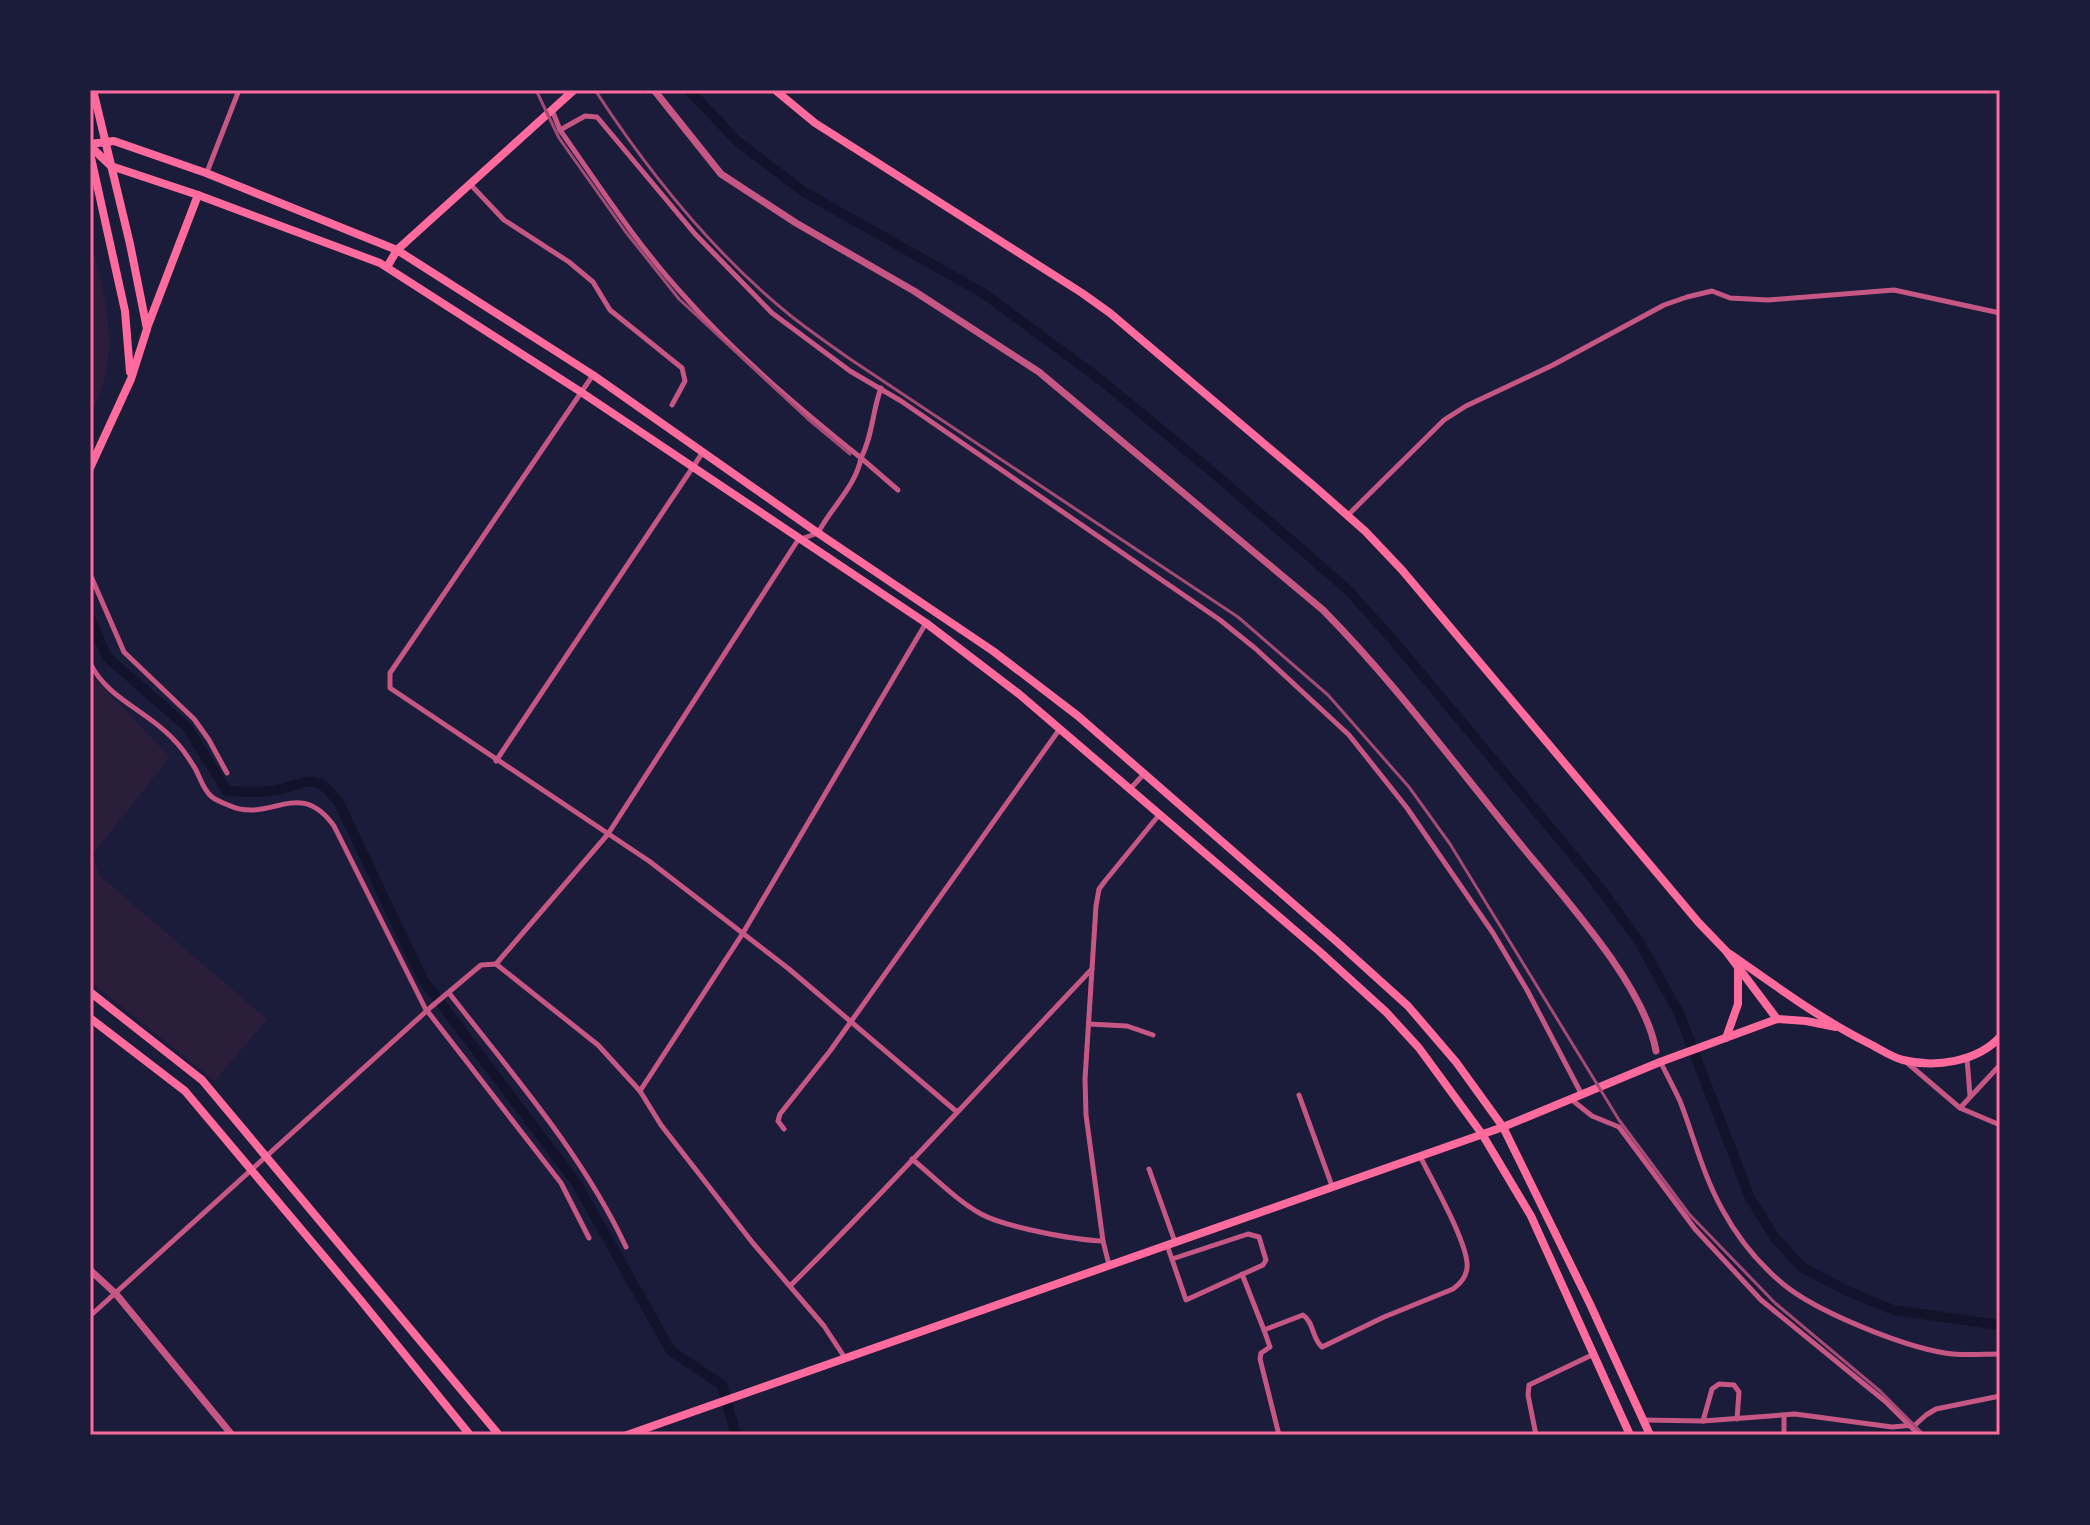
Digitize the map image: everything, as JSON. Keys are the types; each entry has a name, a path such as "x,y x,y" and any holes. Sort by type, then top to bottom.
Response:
{"main road":[{"path":"93,90 147,329"},
{"path":"387,267 397,250 574,90"},
{"path":"775,90 815,123 1110,313 1348,515 1412,580 1699,923 1726,951 1836,1027 1905,1060 1944,1062 1967,1058 2000,1037"},
{"path":"90,145 114,141 206,173 397,250 593,375 993,651 1078,716 1268,879 1408,1006 1456,1062 1503,1127 1650,1435"},
{"path":"90,145 111,166 198,195 387,267 581,392 926,623 1019,694 1319,951 1386,1012 1419,1048 1482,1134 1531,1216 1630,1435"},
{"path":"90,153 125,311 131,379"},
{"path":"90,468 131,379 198,195"},
{"path":"1726,951 1777,1019"},
{"path":"1726,1038 1738,1004 1738,970"},
{"path":"90,992 202,1080 499,1435"},
{"path":"90,1018 185,1091 470,1435"},
{"path":"627,1435 1503,1127 1660,1062 1777,1019 1836,1027"}],"street":[{"path":"206,173 239,90"},
{"path":"654,90 721,174 796,223 940,306 1039,372 1323,610 1406,701 1611,958 1645,1015 1656,1051"},
{"path":"552,109 560,130 646,251 684,296 738,352 797,406 898,490"},
{"path":"560,130 585,116 597,117 695,234 751,295 850,371 881,388 1220,620 1349,735 1407,808 1493,933 1527,990 1582,1096"},
{"path":"470,183 504,220 569,262 593,282 610,310 682,368 685,381 672,405"},
{"path":"1348,515 1444,420 1664,305 1687,297 1712,291 1730,298 1768,300 1894,290 2000,313"},
{"path":"593,375 390,673 390,688 608,834 743,933 957,1112"},
{"path":"496,964 608,834 798,540 818,533 854,477 871,437 881,388"},
{"path":"496,761 703,452"},
{"path":"90,574 124,652 194,719 227,773"},
{"path":"640,1091 743,933 926,623"},
{"path":"90,663 102,683 175,740 211,797 249,810 301,802 312,804 325,814 429,1009 561,1183 589,1238"},
{"path":"784,1129 778,1121 780,1114 1059,730"},
{"path":"1130,790 1144,774"},
{"path":"1109,1266 1086,1115 1099,889 1159,815"},
{"path":"90,1316 429,1009 481,965 496,964 598,1045 640,1091 670,1137 824,1326 846,1358"},
{"path":"790,1286 870,1207 1092,969"},
{"path":"447,994 579,1163 612,1216 626,1247"},
{"path":"1089,1024 1127,1026 1153,1035"},
{"path":"1967,1058 1970,1097"},
{"path":"1905,1060 1960,1108 2000,1125"},
{"path":"1660,1062 1678,1098 1722,1211 1745,1246 1783,1284 1804,1299 1842,1318 1901,1341 1944,1353 2000,1354"},
{"path":"1960,1108 2000,1065"},
{"path":"1299,1095 1333,1187"},
{"path":"1572,1099 1592,1116 1619,1127 1695,1229 1761,1300 1886,1402 1919,1435"},
{"path":"1264,1330 1303,1315 1308,1319 1318,1343 1325,1347 1384,1317 1453,1289 1462,1282 1467,1268 1465,1249 1420,1156"},
{"path":"912,1159 969,1206 994,1220 1085,1240 1103,1241"},
{"path":"1149,1169 1171,1244 1172,1259 1186,1300 1263,1265 1266,1260 1260,1238 1252,1234 1172,1259"},
{"path":"90,1270 116,1294 232,1435"},
{"path":"1242,1274 1270,1347 1261,1353 1260,1359 1279,1435"},
{"path":"1536,1435 1529,1385 1594,1353"},
{"path":"1703,1421 1712,1389 1724,1383 1734,1385 1739,1392 1737,1419"},
{"path":"1643,1420 1703,1421 1795,1414 1892,1427 1912,1425 1936,1409 2000,1396"},
{"path":"1784,1416 1784,1435"}],"shaded area":[{"path":"90,238 106,309 109,345 104,381 90,416"},
{"path":"90,673 170,757 93,854 99,875 267,1019 215,1081 90,981"}],"waterway":[{"path":"689,90 737,141 804,192 983,293 1097,377 1348,590 1597,884 1638,940 1679,1013 1750,1198 1775,1238 1803,1268 1893,1310 2000,1325"},
{"path":"90,618 107,657 187,727 227,791 271,791 316,782 331,793 340,805 423,980 575,1181 671,1351 722,1385 736,1435"}],"railway":[{"path":"536,90 559,138 625,231 679,299 850,454"},
{"path":"595,90 637,151 709,239 791,316 850,359 1238,617 1328,695 1409,787 1450,844 1619,1120 1689,1214 1775,1303 1880,1391 1924,1435"}]}
